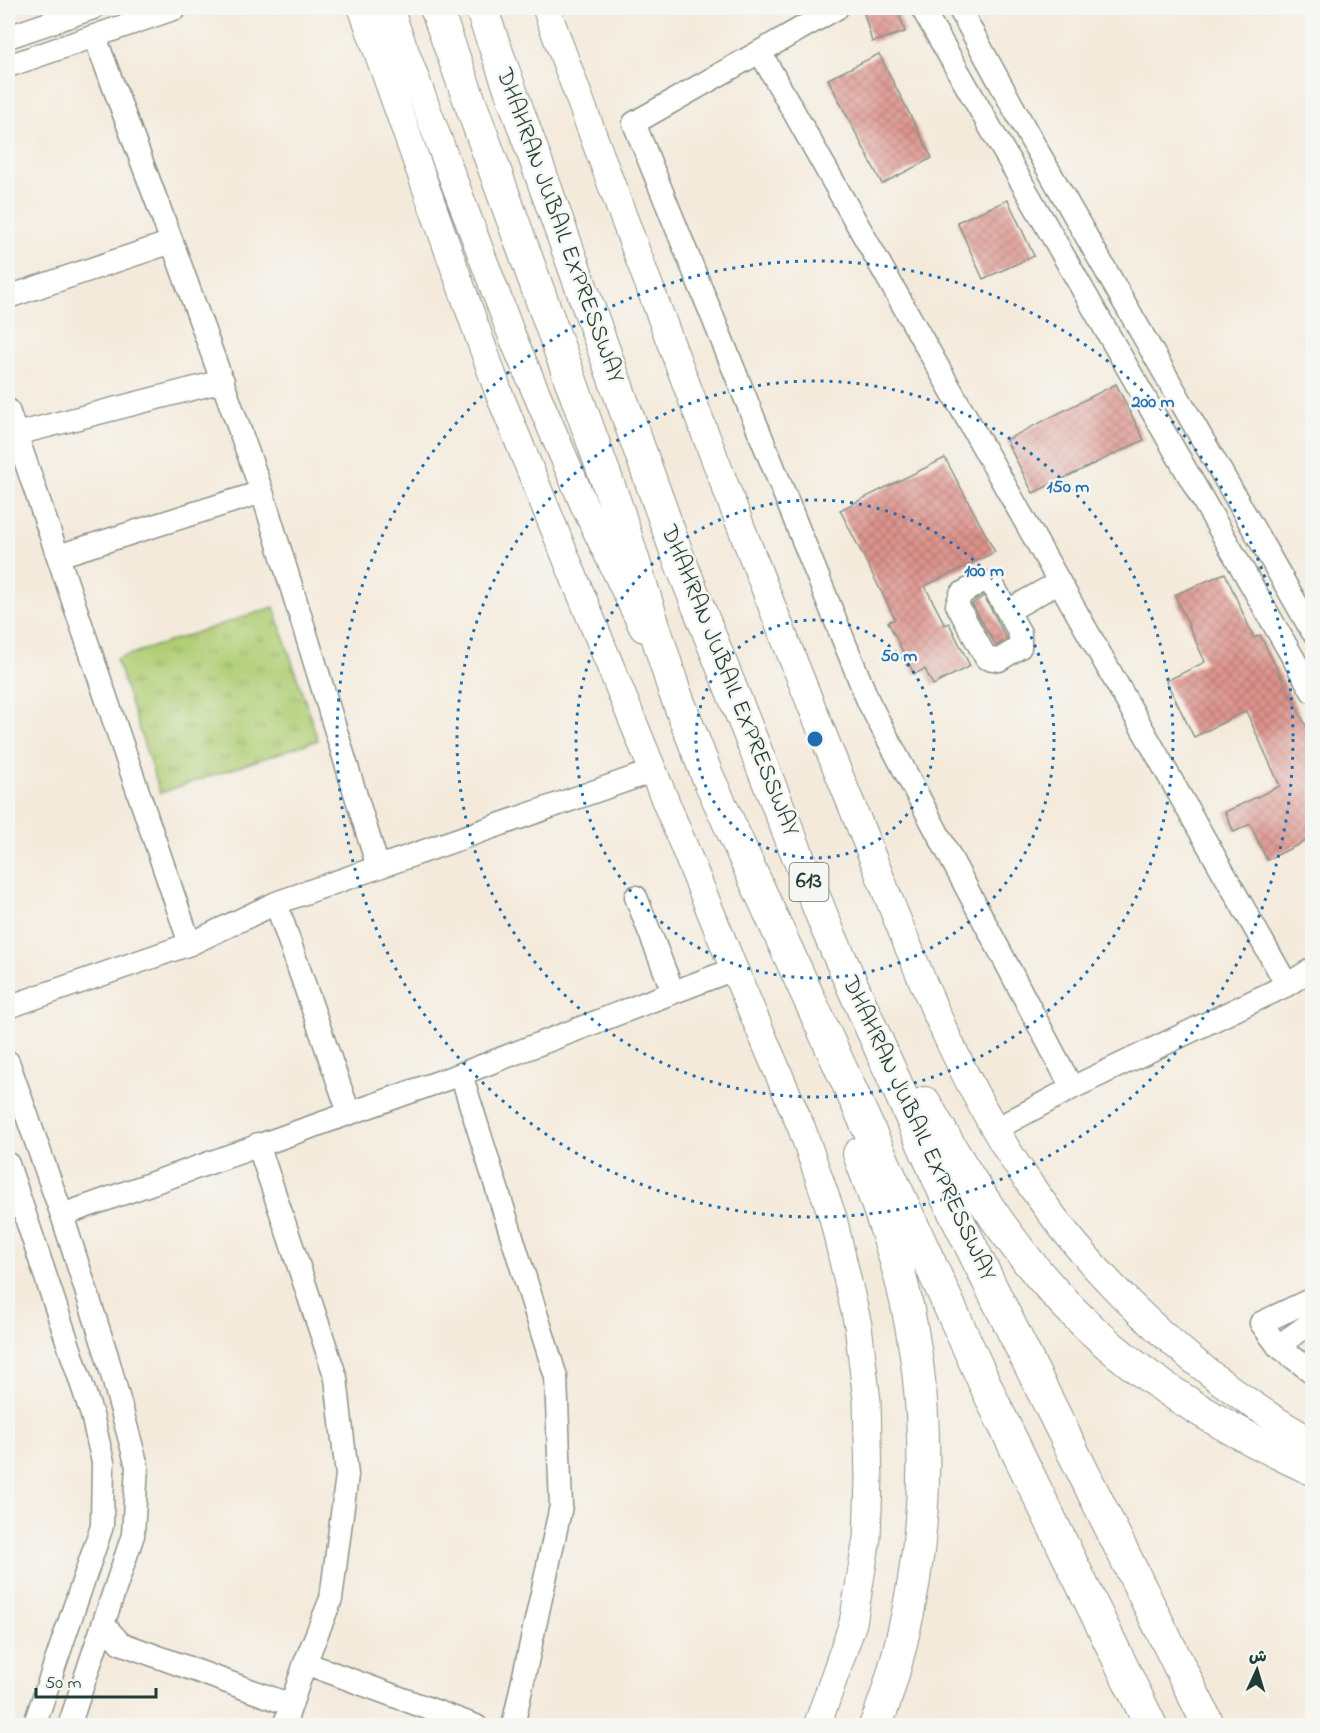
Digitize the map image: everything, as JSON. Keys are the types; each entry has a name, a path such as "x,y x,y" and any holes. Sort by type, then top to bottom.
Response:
{"highway":[{"name":"DHAHRAN JUBAIL EXPRESSWAY","path":"436,8 618,511 674,690 707,775 995,1406 1151,1725"},
{"name":"DHAHRAN JUBAIL EXPRESSWAY","path":"481,8 676,551 828,931 947,1198 1209,1725"},
{"path":"828,931 954,1156 1044,1280 1091,1329 1144,1372 1204,1414 1312,1469"},
{"path":"797,975 903,1288 917,1378 924,1444 921,1533 909,1609 887,1701 875,1725"}],"main road":[{"path":"369,8 584,505 674,690"},
{"path":"369,8 500,396 734,969 802,1129 833,1218 858,1325 867,1401 869,1479 867,1538 853,1623 817,1725"},
{"path":"546,8 633,238 684,384 827,744 956,1059 994,1130 1037,1195 1101,1274 1196,1363 1277,1422 1312,1442"}],"street":[{"path":"8,37 93,8"},
{"path":"8,66 176,8"},
{"path":"837,8 634,123 869,702 1072,1088"},
{"path":"922,8 1312,691"},
{"path":"959,8 1029,136 1312,631"},
{"path":"94,37 172,242 262,492 378,867"},
{"path":"760,51 1287,985"},
{"path":"8,297 172,242"},
{"path":"16,434 223,381"},
{"path":"8,410 190,944"},
{"path":"57,556 262,492"},
{"path":"1008,610 1059,582"},
{"path":"8,1007 190,944 276,903 653,771"},
{"path":"636,897 673,992"},
{"path":"276,903 349,1113"},
{"path":"62,1215 461,1074 734,969"},
{"path":"994,1130 1072,1088 1287,985 1312,969"},
{"path":"8,1062 62,1215 107,1356 137,1466 133,1535 69,1725"},
{"path":"461,1074 556,1377 561,1506 513,1725"},
{"path":"104,1625 120,1643 287,1715 331,1599 347,1475 336,1378 258,1144"},
{"path":"8,1164 88,1404 103,1462 102,1526 34,1725"},
{"path":"1312,1299 1261,1323 1278,1346 1312,1372"},
{"path":"1278,1346 1312,1322"},
{"path":"305,1663 476,1725"}],"green space":[{"path":"274,607 318,740 160,793 116,659"}],"building":[{"path":"882,8 897,8 905,32 872,42 864,13"},
{"path":"879,54 932,158 882,184 828,79"},
{"path":"1008,200 1034,256 983,279 957,222"},
{"path":"1116,384 1144,440 1033,493 1006,440"},
{"path":"945,458 995,552 925,586 945,625 949,623 970,666 933,685 925,669 914,674 888,622 895,619 840,510"},
{"path":"1225,573 1254,638 1260,635 1312,738 1312,838 1267,860 1250,824 1234,832 1225,812 1280,786 1246,711 1194,737 1166,681 1205,662 1175,595"},
{"path":"984,596 1006,637 996,646 972,604"}]}
